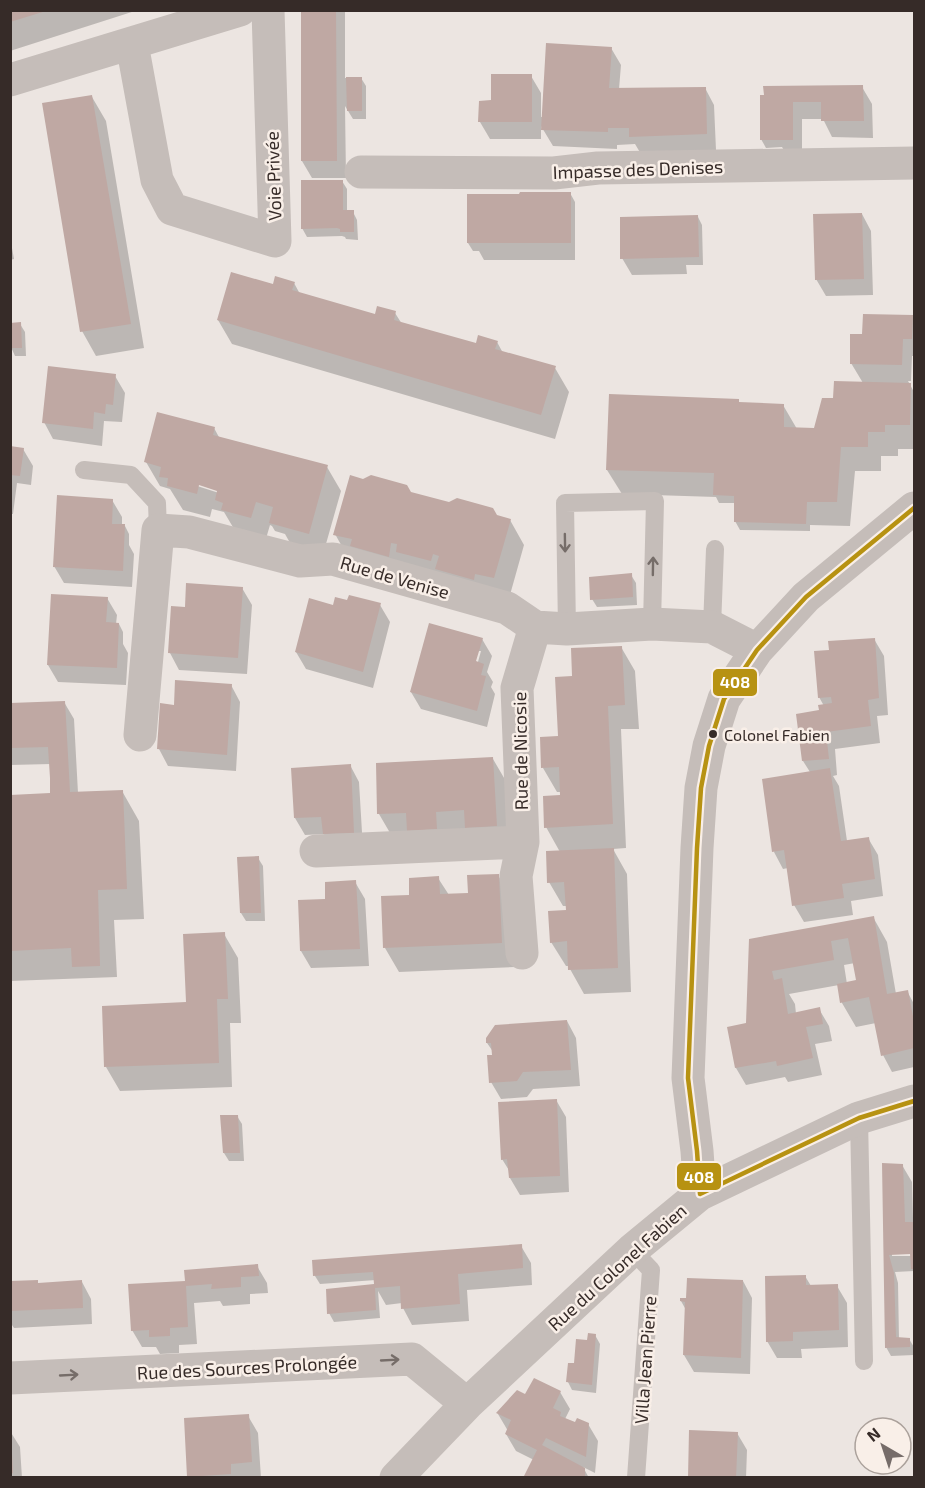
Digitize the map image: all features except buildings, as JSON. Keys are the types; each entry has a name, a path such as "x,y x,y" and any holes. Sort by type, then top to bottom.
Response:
{"street":[{"path":"10,80 240,10"},
{"name":"Voie Privée","path":"132,44 157,180 172,209 275,241 268,10"},
{"name":"Impasse des Denises","path":"361,172 554,173 598,168 915,163"},
{"name":"Rue du Colonel Fabien","path":"396,1478 467,1404 632,1250 700,1194 688,1078 697,848 701,788 724,699 757,650 806,597 915,508"},
{"path":"140,735 158,530"},
{"name":"Rue de Venise","path":"158,530 189,532 300,561 333,559 507,608 551,628"},
{"path":"551,628 652,624 712,627 757,650"},
{"name":"Rue de Nicosie","path":"522,953 516,876 523,842 517,688 551,628"},
{"path":"316,851 523,842"},
{"path":"700,1194 859,1118 915,1101"},
{"name":"Rue des Sources Prolongée","path":"10,1378 412,1359 467,1404"}],"lane":[{"path":"84,470 130,476 157,503 158,530"},
{"path":"551,628 565,502 655,501 652,624"},
{"path":"712,627 715,549"},
{"path":"859,1118 864,1361"},
{"name":"Villa Jean Pierre","path":"632,1250 651,1270 636,1478"}],"transit line":[{"name":"408","path":"914,508 806,597 757,650 724,699 709,746 701,788 697,848 688,1078 700,1194 859,1118 914,1101"}],"place":[{"name":"Colonel Fabien","path":"713,734"}]}
